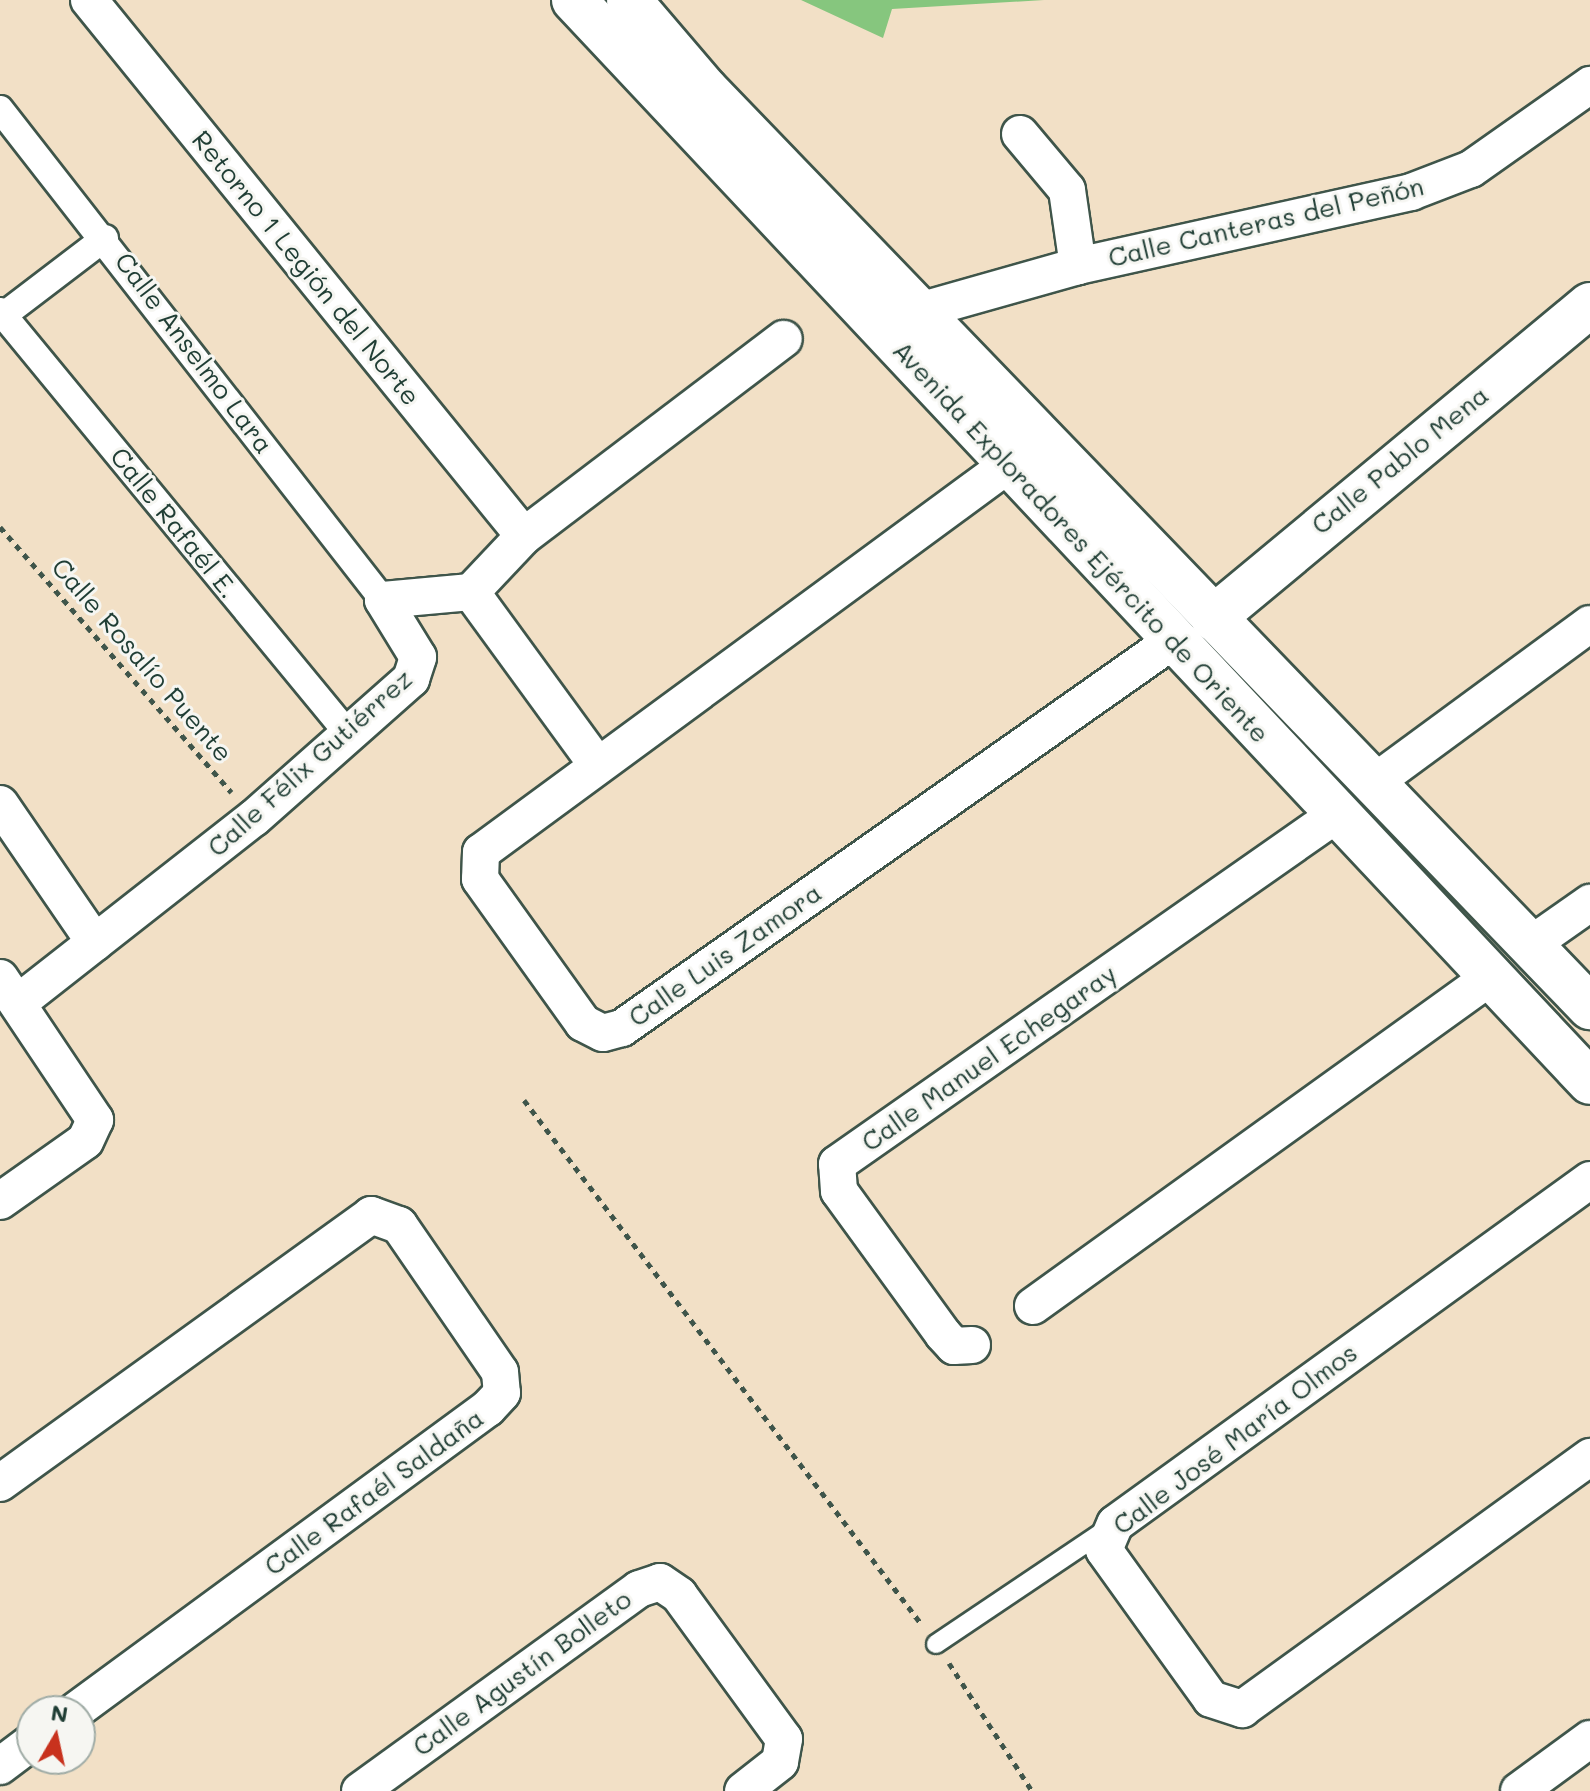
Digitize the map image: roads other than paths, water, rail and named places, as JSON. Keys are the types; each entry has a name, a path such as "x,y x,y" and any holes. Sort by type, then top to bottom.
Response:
{"street":[{"name":"Retorno 1 Legión del Norte","path":"89,0 524,536"},
{"name":"Avenida Exploradores Ejército de Oriente","path":"574,0 692,101 919,311 1372,784 1533,943 1590,1007"},
{"name":"Avenida Exploradores Ejército de Oriente","path":"629,0 692,101 1005,467 1590,1082"},
{"name":"Calle Canteras del Peñón","path":"919,311 1078,266 1411,192 1471,169 1587,94"},
{"name":"Calle Anselmo Lara","path":"0,109 105,238 383,600"},
{"path":"1020,134 1067,190 1078,266"},
{"path":"1,315 105,238"},
{"name":"Calle Pablo Mena","path":"1213,618 1590,305"},
{"name":"Calle Rafaél E.","path":"1,315 349,735"},
{"path":"383,600 471,592 524,536 784,339"},
{"name":"Calle Luis Zamora","path":"1005,467 597,765 477,861 480,879 583,1023 603,1033 622,1028 1171,642"},
{"path":"471,592 597,765"},
{"name":"Calle Félix Gutiérrez","path":"9,990 95,943 254,818 349,735 419,665 383,600"},
{"path":"1372,784 1590,624"},
{"path":"0,804 95,943"},
{"name":"Calle Manuel Echegaray","path":"972,1345 954,1346 943,1334 839,1191 837,1164 1337,814"},
{"path":"1533,943 1590,903"},
{"path":"1033,1306 1489,978"},
{"path":"0,1201 85,1141 95,1120 9,990"},
{"name":"Calle José María Olmos","path":"1590,1180 1107,1529 1107,1560 1211,1699 1242,1709 1590,1457"},
{"name":"Calle Rafaél Saldaña","path":"0,1483 371,1215 399,1225 500,1372 502,1393 488,1408 96,1696"},
{"name":"Calle Agustín Bolleto","path":"360,1791 639,1589 660,1582 679,1595 784,1739 780,1762 743,1791"},
{"path":"1519,1791 1590,1739"}],"lane":[{"path":"936,1644 1107,1529"}]}
